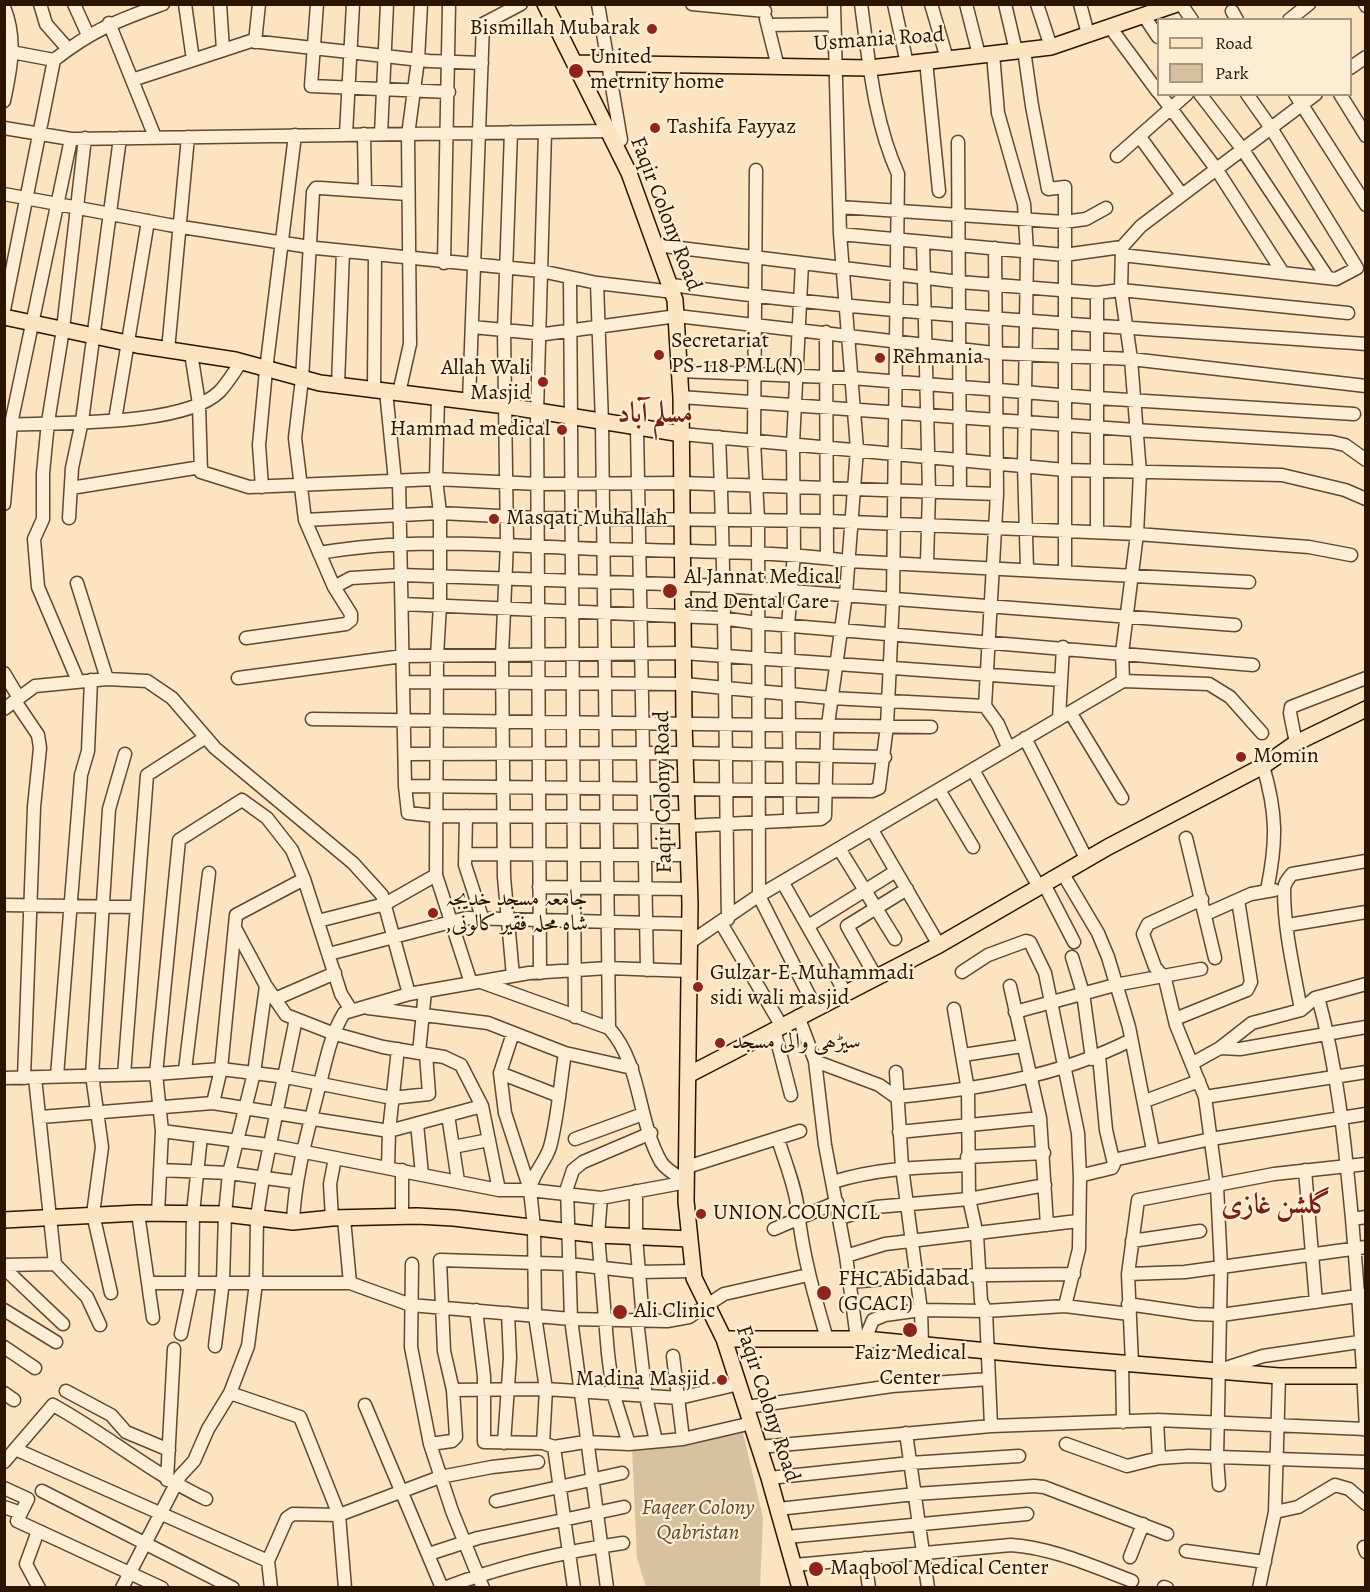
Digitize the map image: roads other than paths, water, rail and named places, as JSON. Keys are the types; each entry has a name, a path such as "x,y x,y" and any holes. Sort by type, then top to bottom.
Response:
{"main road":[{"name":"Faqir Colony Road","path":"545,4 615,135 673,288 677,316 682,434 684,723 689,889 687,1175 693,1271 724,1339 769,1478 800,1587"},
{"name":"Usmania Road","path":"576,63 870,68 1051,47 1175,5"},
{"path":"4,317 129,343 241,362 302,379 506,406 682,434"},
{"path":"688,1075 815,1007 939,945 1087,860 1263,766 1296,743 1365,709"},
{"path":"4,1220 138,1213 225,1214 293,1222 402,1216 454,1218 598,1235 690,1239"},
{"path":"724,1339 861,1339 1279,1376 1365,1376"}],"street":[{"path":"40,4 46,24 68,49"},
{"path":"74,4 88,35"},
{"path":"4,310 54,60 109,23 145,8 164,4"},
{"path":"185,4 193,60"},
{"path":"220,4 223,50"},
{"path":"255,42 258,4"},
{"path":"317,4 311,86 449,92"},
{"path":"346,134 353,4"},
{"path":"381,134 387,4"},
{"path":"386,391 410,344 408,135 418,60 421,4"},
{"path":"444,263 450,62 449,4"},
{"path":"469,401 476,264 483,24 521,4"},
{"path":"4,128 71,139 511,132 615,135 610,64 598,4"},
{"path":"692,4 764,8 778,67"},
{"path":"375,255 386,391 400,515 405,786 408,813 436,816 503,817 645,816 726,824 824,818 828,726 839,630 846,594 857,449 840,234 834,4"},
{"path":"405,786 877,790 885,757 894,598 894,453 899,211 898,174 886,147 870,68 861,4"},
{"path":"894,4 908,63"},
{"path":"931,4 947,59"},
{"path":"966,4 986,54 998,113 1024,204 1027,252 1024,466 1027,569"},
{"path":"1005,4 1020,50 1048,189 1065,187 1063,394 1065,571"},
{"path":"1037,4 1051,47"},
{"path":"1080,4 1088,34"},
{"path":"1292,18 1309,4"},
{"path":"1175,5 1190,18"},
{"path":"4,101 11,25 5,9"},
{"path":"1144,16 1157,36"},
{"path":"109,23 156,137"},
{"path":"768,25 834,24"},
{"path":"1110,27 1157,90"},
{"path":"132,80 223,50 255,42 418,60 482,63"},
{"path":"8,51 54,60"},
{"path":"1352,67 1365,57"},
{"path":"926,61 939,191"},
{"path":"1161,96 1217,170 1283,273"},
{"path":"1117,156 1172,110 1185,96"},
{"path":"1202,96 1243,150 1328,278"},
{"path":"840,234 1064,255 1122,251 1336,279 1357,268 1271,128 1248,96"},
{"path":"1341,96 1365,136"},
{"path":"1123,681 1122,653 1137,534 1140,473 1131,359 1121,290 1122,251 1141,226 1271,128 1299,100 1365,205"},
{"path":"511,132 504,330 507,543 502,683 504,854 513,976"},
{"path":"540,973 537,412 545,132"},
{"path":"364,134 365,191"},
{"path":"262,486 259,446 266,370 295,135"},
{"path":"168,350 188,136"},
{"path":"1140,137 1182,195"},
{"path":"78,681 38,587 34,539 43,519 43,473 48,422 63,329 85,138"},
{"path":"69,518 71,488 120,138"},
{"path":"4,504 8,424 34,323 71,139"},
{"path":"958,142 962,459 960,491"},
{"path":"756,170 754,440 758,520 759,896 815,1007"},
{"path":"246,638 346,624 351,620 351,614 334,587 304,520 299,486 295,438 312,247 313,192 316,188 408,194"},
{"path":"4,194 148,221 312,247 444,263 541,271 597,283 1026,321 1365,344"},
{"path":"840,207 1064,222 1086,219 1106,208"},
{"path":"115,420 148,221"},
{"path":"923,242 924,345 927,383 927,563"},
{"path":"664,246 755,260 802,263 960,282 1097,293 1121,290 1348,313"},
{"path":"995,248 994,388 997,494 985,706 998,724 1008,747"},
{"path":"338,385 343,251"},
{"path":"790,821 791,725 788,625 794,554 793,443 802,263"},
{"path":"570,278 575,1017"},
{"path":"597,283 602,423 609,1028"},
{"path":"1097,293 1095,326 1097,532"},
{"path":"473,327 540,333 677,316 994,353 1065,358 1131,359 1365,386"},
{"path":"826,332 825,446 828,520 826,558"},
{"path":"191,353 199,404 201,472 207,476 249,487 436,479 538,484 682,483 826,490 854,488 997,494"},
{"path":"8,424 164,416 199,404 218,393 241,362"},
{"path":"680,371 826,376 1097,398 1354,414"},
{"path":"438,397 436,479 440,513 440,605 436,720 436,875 449,921 476,982 609,1028 616,1036 632,1068 644,1114 662,1162 687,1175"},
{"path":"681,397 1097,428 1332,442 1344,445 1365,460"},
{"path":"637,428 647,970"},
{"path":"682,434 1065,470 1282,476 1344,490 1365,499"},
{"path":"719,437 725,552 722,618 726,789 725,921 777,1027 791,1095"},
{"path":"71,488 201,467"},
{"path":"304,520 440,513 538,518 828,520 928,527 1137,534 1309,547 1351,555"},
{"path":"319,553 353,547 507,543 572,548 794,554 849,561 927,563 1249,582"},
{"path":"334,587 351,578 401,574 725,586 991,605 1235,626"},
{"path":"77,583 107,679"},
{"path":"402,604 722,618 757,623 1063,647 1253,665"},
{"path":"1063,647 1061,681 1064,715 1122,798"},
{"path":"238,678 403,656 683,653 1061,681"},
{"path":"4,673 38,735 40,748 34,807 30,905 30,1078 40,1117 55,1264 87,1297 100,1326"},
{"path":"1296,743 1291,707 1365,678"},
{"path":"57,1076 81,775 88,751 91,680"},
{"path":"4,709 34,686 91,680 147,681 172,698 206,737 291,813 353,863 382,896 409,994"},
{"path":"689,943 725,921 759,896 1123,681 1209,684 1230,697 1262,733"},
{"path":"403,682 684,684 831,698 985,706"},
{"path":"312,719 931,727"},
{"path":"124,1075 147,775 206,737"},
{"path":"1025,738 1087,860"},
{"path":"405,754 685,753 885,757"},
{"path":"111,1293 93,1214 102,1147 92,1075 109,809 125,754"},
{"path":"1263,766 1276,819 1275,853 1267,890"},
{"path":"973,770 1074,942"},
{"path":"939,790 973,847"},
{"path":"158,1214 162,1131 156,1074 179,840 242,800 267,818 292,850 304,879 341,994 355,1008 488,1023 565,1053 632,1068"},
{"path":"466,816 465,865 482,917"},
{"path":"872,830 939,945"},
{"path":"1186,838 1215,958"},
{"path":"840,850 878,908 895,939"},
{"path":"465,854 688,855"},
{"path":"1301,1010 1284,890 1287,880 1292,874 1365,861"},
{"path":"808,926 896,871"},
{"path":"185,1070 209,873"},
{"path":"1063,874 1098,933 1115,985 1131,1040 1153,1150"},
{"path":"318,921 385,904 436,875"},
{"path":"213,1103 221,1069 236,915 304,879"},
{"path":"783,883 845,992"},
{"path":"539,887 689,889"},
{"path":"876,976 847,926 907,889"},
{"path":"1206,914 1267,890 1284,890"},
{"path":"1202,899 1144,928 1143,934 1155,967 1163,976 1175,1019 1205,1097 1211,1139 1221,1268 1217,1421 1219,1485"},
{"path":"1175,1019 1244,993 1249,987 1251,982 1238,900"},
{"path":"4,905 137,908"},
{"path":"1288,925 1365,912"},
{"path":"329,954 395,939 449,921 482,917 689,924"},
{"path":"235,928 266,986 286,1015 332,1033 398,1049 444,1057 461,1065 482,1106 499,1190"},
{"path":"962,972 988,955 1028,941 1046,973 1063,1069 1078,1133 1079,1249 1065,1306"},
{"path":"1072,957 1083,993 1096,1057 1113,1160 1112,1168 1083,1174 1080,1178"},
{"path":"293,1222 295,1182 301,1151 332,1033 344,1013 409,994 513,976 608,968 689,971"},
{"path":"1015,1012 1115,985 1202,969"},
{"path":"275,999 335,973"},
{"path":"1193,1063 1220,1048 1252,1023 1301,1010 1318,997 1365,984"},
{"path":"215,1346 223,1281 229,1173 254,1073 266,986"},
{"path":"1010,986 1040,1118 1047,1226"},
{"path":"4,1078 156,1074 221,1069 285,1077 392,1098 429,1094 422,1054 425,991"},
{"path":"759,1447 991,1426 1157,1420 1365,1429 1360,1248 1352,1219 1341,1117 1328,1033 1318,997"},
{"path":"954,1009 968,1090 969,1199 977,1235 981,1301 986,1311 991,1426"},
{"path":"798,1016 815,1061 825,1145 861,1339"},
{"path":"171,1482 194,1461 208,1429 230,1393 248,1346 256,1282 257,1217 269,1145 296,1019"},
{"path":"1220,1048 1240,1049 1365,1027"},
{"path":"513,1033 500,1073 505,1113 530,1190 534,1227 535,1316 546,1389 549,1445 559,1487 574,1587"},
{"path":"815,1061 879,1085 896,1097 968,1090 1032,1077 1096,1057 1131,1040"},
{"path":"963,1055 1023,1046"},
{"path":"388,1168 389,1131 398,1049"},
{"path":"530,1190 531,1180 544,1162 549,1149 565,1053"},
{"path":"896,1072 902,1167 921,1310 922,1344"},
{"path":"1205,1097 1365,1072"},
{"path":"500,1073 559,1096"},
{"path":"1145,1101 1199,1081"},
{"path":"40,1117 213,1103 389,1131 482,1106"},
{"path":"575,1139 644,1114"},
{"path":"1113,1160 1211,1139 1365,1114"},
{"path":"448,1115 458,1181"},
{"path":"899,1132 1040,1118"},
{"path":"417,1124 422,1174"},
{"path":"162,1131 269,1145 499,1190 530,1190 567,1196 601,1198 636,1191 687,1175 800,1131"},
{"path":"606,1587 597,1512 585,1442 571,1319 567,1196 573,1170 578,1165 651,1133"},
{"path":"181,1334 192,1281 193,1214 201,1136"},
{"path":"778,1139 799,1213 808,1275 827,1339"},
{"path":"453,1147 489,1140"},
{"path":"833,1182 857,1174 902,1167 1044,1153"},
{"path":"335,1158 330,1184 350,1282"},
{"path":"1123,1422 1127,1363 1128,1274 1136,1204 1142,1197 1216,1186 1274,1174 1365,1164"},
{"path":"160,1170 229,1173 295,1182"},
{"path":"402,1170 402,1216"},
{"path":"1305,1170 1316,1302"},
{"path":"840,1218 876,1207 969,1199 1045,1185"},
{"path":"636,1191 640,1320 646,1397 656,1441"},
{"path":"601,1198 598,1235 603,1268 613,1393 629,1444"},
{"path":"774,1229 837,1202"},
{"path":"138,1213 153,1318"},
{"path":"1352,1219 1365,1217"},
{"path":"846,1256 885,1244 911,1243 1078,1221"},
{"path":"1132,1242 1200,1232"},
{"path":"1128,1274 1221,1268 1312,1253 1360,1248"},
{"path":"430,1444 455,1440 453,1390 444,1351 440,1306 440,1260 569,1264 639,1272 693,1271"},
{"path":"4,1266 55,1264"},
{"path":"412,1264 411,1347 430,1444 483,1587"},
{"path":"4,1266 63,1324"},
{"path":"850,1282 916,1276 1074,1274"},
{"path":"148,1283 350,1282 411,1305 571,1319 667,1321 689,1317 708,1307 715,1298 724,1294 808,1275"},
{"path":"861,1339 873,1320 885,1315 921,1310 986,1311 1065,1306 1221,1315 1362,1296"},
{"path":"4,1310 56,1342"},
{"path":"476,1310 484,1389 483,1440 549,1445 585,1442 629,1444 683,1439 752,1423"},
{"path":"504,1443 509,1389 508,1313"},
{"path":"1219,1370 1263,1356 1364,1341"},
{"path":"4,1347 35,1368"},
{"path":"122,1587 147,1543 160,1515 171,1482 169,1450 174,1349"},
{"path":"673,1356 683,1439"},
{"path":"1259,1587 1275,1512 1279,1376"},
{"path":"747,1407 892,1386 989,1379"},
{"path":"453,1390 546,1389 679,1398 739,1384"},
{"path":"66,1391 111,1415 126,1432 169,1450"},
{"path":"230,1393 300,1417 339,1515 345,1587"},
{"path":"365,1405 443,1587 479,1574 568,1552 623,1543"},
{"path":"4,1462 52,1406 95,1428 171,1482 206,1499"},
{"path":"1157,1420 1159,1458"},
{"path":"906,1433 925,1552 928,1587"},
{"path":"1066,1444 1127,1466 1159,1458 1189,1456 1365,1462"},
{"path":"15,1449 268,1561"},
{"path":"769,1478 910,1463 1020,1456"},
{"path":"271,1587 268,1561 287,1518 293,1514 339,1515 441,1478 492,1467 538,1462"},
{"path":"496,1501 622,1473"},
{"path":"1275,1512 1298,1507 1335,1485 1349,1489 1365,1504"},
{"path":"778,1509 915,1494 1019,1486 1044,1487 1167,1534"},
{"path":"4,1488 28,1498 17,1521 162,1587"},
{"path":"42,1491 233,1587"},
{"path":"4,1507 21,1513"},
{"path":"429,1554 465,1543 624,1507"},
{"path":"787,1538 1028,1514"},
{"path":"1131,1557 1143,1524"},
{"path":"38,1531 26,1564 39,1587"},
{"path":"795,1565 1011,1545 1034,1547 1132,1581"},
{"path":"1186,1551 1264,1562"},
{"path":"865,1558 869,1587"}],"place":[{"name":"Bismillah Mubarak","path":"652,29"},
{"name":"United metrnity home","path":"576,71"},
{"name":"Tashifa Fayyaz","path":"655,128"},
{"name":"Secretariat PS-118 PML(N)","path":"659,355"},
{"name":"Rehmania","path":"880,358"},
{"name":"Allah Wali Masjid","path":"543,382"},
{"name":"Hammad medical","path":"562,430"},
{"name":"Masqati Muhallah","path":"494,519"},
{"name":"Al Jannat Medical and Dental Care","path":"670,591"},
{"name":"Momin","path":"1241,757"},
{"name":"جامعہ مسجد خدیجہ ,شاہ محلہ فقیر کالونی","path":"433,913"},
{"name":"Gulzar-E-Muhammadi sidi wali masjid","path":"698,987"},
{"name":"سیڑھی والی مسجد","path":"720,1043"},
{"name":"UNION COUNCIL","path":"701,1214"},
{"name":"FHC Abidabad (GCACI)","path":"824,1293"},
{"name":"Ali Clinic","path":"620,1312"},
{"name":"Faiz Medical Center","path":"910,1330"},
{"name":"Madina Masjid","path":"722,1380"},
{"name":"Maqbool Medical Center","path":"816,1569"}],"district":[{"name":"مسلم آباد","path":"655,415"},
{"name":"گلشن غازی","path":"1276,1206"}],"park label":[{"name":"Faqeer Colony Qabristan","path":"698,1522"}]}
